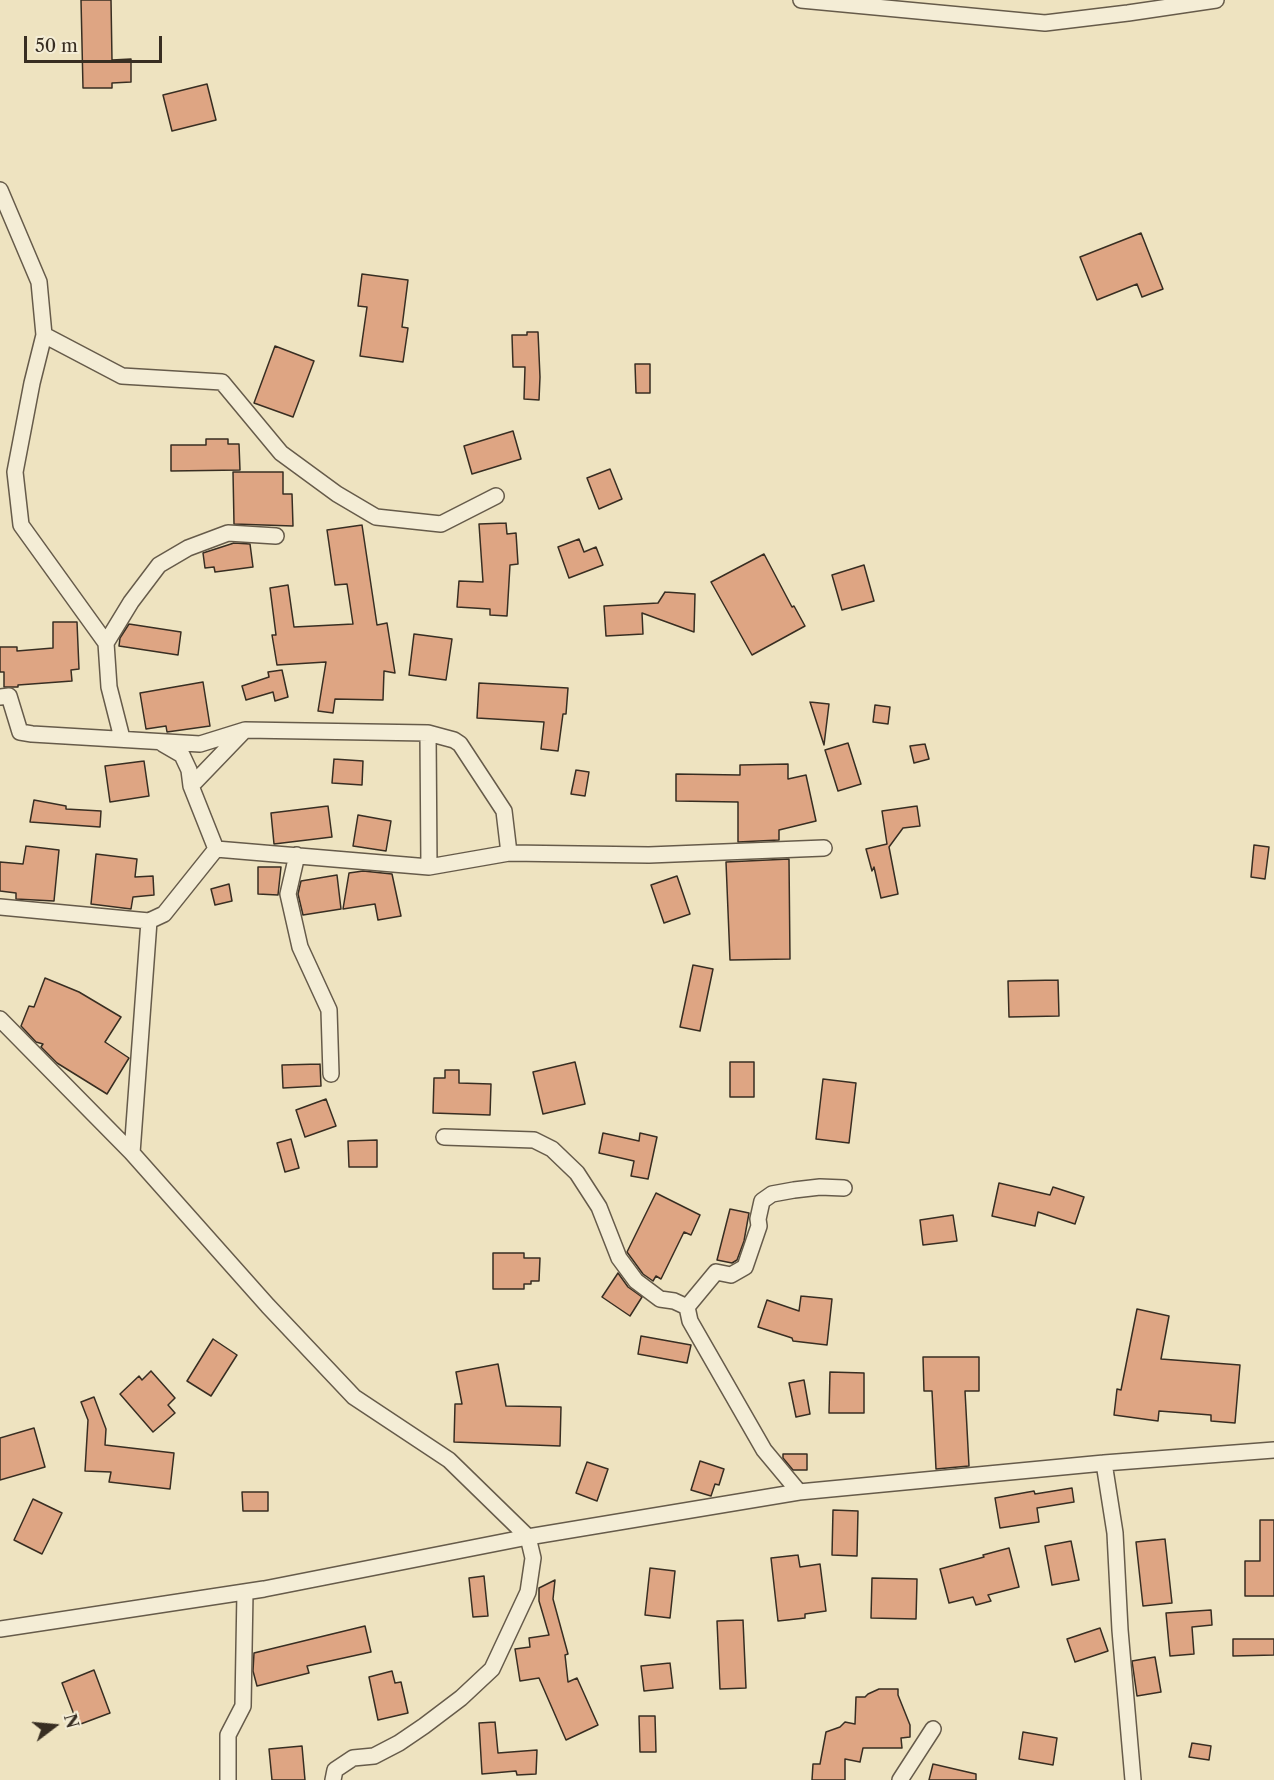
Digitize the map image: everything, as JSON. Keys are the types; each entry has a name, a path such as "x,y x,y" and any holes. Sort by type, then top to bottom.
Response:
{"street":[{"path":"801,0 1044,23 1127,7 1216,0"},
{"path":"0,190 39,282 44,335 15,472 21,525 106,644 109,687 122,738"},
{"path":"44,335 122,376 222,382 281,453 337,494 376,518 441,524 496,496"},
{"path":"106,644 131,602 159,565 188,548 228,533 276,536"},
{"path":"0,697 9,696 20,732 200,744 245,730 428,733 454,740 466,753 504,811 509,854"},
{"path":"191,786 245,730"},
{"path":"428,733 429,867"},
{"path":"145,740 168,745 182,755 189,770 191,786 216,849"},
{"path":"216,849 429,867 509,854 649,855 824,848"},
{"path":"0,907 149,921 164,914 216,849"},
{"path":"297,855 288,894 300,947 329,1010 332,1074"},
{"path":"132,1152 149,921"},
{"path":"0,1019 132,1152 268,1306 354,1397 449,1460 528,1537 533,1558 528,1592 492,1669 461,1698 399,1743 374,1756 353,1758 335,1770 333,1780"},
{"path":"444,1137 534,1140 552,1149 577,1173 599,1207 619,1258 636,1281 660,1299 674,1301 687,1307"},
{"path":"687,1307 717,1272 731,1275 746,1267 759,1226 758,1219 762,1201 772,1194 794,1190 820,1187 844,1188"},
{"path":"687,1307 690,1321 764,1450 799,1492"},
{"path":"0,1629 245,1592 528,1537 799,1492 1104,1463 1274,1450"},
{"path":"1104,1463 1115,1533 1120,1630 1137,1779"},
{"path":"228,1780 228,1735 243,1706 245,1592"},
{"path":"900,1780 933,1729"}],"building":[{"path":"81,0 111,0 112,60 131,59 131,82 112,83 112,88 83,88"},
{"path":"207,84 216,120 172,131 163,95"},
{"path":"1141,233 1163,289 1142,297 1137,284 1097,300 1080,257"},
{"path":"362,274 408,280 402,327 408,328 403,362 360,356 367,307 358,306"},
{"path":"527,332 538,332 539,400 524,399 525,367 513,367 512,335 527,335"},
{"path":"275,346 314,361 293,417 254,403"},
{"path":"635,364 650,364 650,393 636,393"},
{"path":"513,431 521,459 472,474 464,446"},
{"path":"206,439 228,439 228,444 239,444 240,470 171,471 171,445 206,445"},
{"path":"610,469 622,499 599,509 587,478"},
{"path":"233,472 283,472 283,494 292,494 293,526 234,524"},
{"path":"506,523 507,534 516,533 518,564 510,565 507,616 490,615 490,609 457,607 459,581 483,582 479,524"},
{"path":"362,525 377,625 387,623 395,673 384,671 383,700 335,699 333,713 318,711 326,662 277,665 272,635 276,635 270,588 288,585 294,627 353,624 347,584 335,585 327,530"},
{"path":"579,539 584,552 596,547 603,565 569,578 558,547"},
{"path":"234,543 250,544 253,567 215,572 214,567 205,568 203,553"},
{"path":"764,554 792,607 794,606 805,626 752,655 711,582"},
{"path":"864,565 874,601 842,610 832,575"},
{"path":"665,592 695,594 694,632 642,613 643,634 606,636 604,606 658,603"},
{"path":"53,622 77,622 79,669 71,670 72,681 4,687 4,672 0,672 0,647 17,647 17,651 53,648"},
{"path":"129,624 181,632 178,655 119,646 120,638"},
{"path":"414,634 452,639 446,680 409,675"},
{"path":"282,670 288,697 275,701 273,692 246,700 242,686 269,677 268,672"},
{"path":"203,682 210,726 167,732 166,726 146,729 140,693"},
{"path":"479,683 568,688 566,714 563,714 558,751 541,749 544,722 477,718"},
{"path":"810,702 829,704 824,745"},
{"path":"875,705 890,707 888,724 873,722"},
{"path":"848,743 861,784 838,791 825,750"},
{"path":"925,744 929,759 914,763 910,746"},
{"path":"334,759 363,761 362,785 332,783"},
{"path":"144,761 149,796 110,802 105,766"},
{"path":"788,764 788,779 806,775 816,821 779,830 779,840 738,842 738,802 676,801 676,774 740,775 740,765"},
{"path":"576,770 589,772 585,796 571,794"},
{"path":"34,800 66,806 66,809 101,811 100,827 30,822"},
{"path":"328,806 332,837 274,844 271,813"},
{"path":"917,806 920,826 903,828 889,847 898,894 881,898 874,867 872,871 866,849 887,844 882,811"},
{"path":"358,815 391,821 386,851 353,846"},
{"path":"1254,845 1269,847 1265,879 1251,877"},
{"path":"26,846 59,850 54,901 16,899 16,893 0,891 0,862 23,864"},
{"path":"96,854 137,859 135,877 153,876 154,895 133,897 131,909 91,904"},
{"path":"789,859 790,959 730,960 726,862"},
{"path":"258,867 281,867 278,895 258,894"},
{"path":"363,871 392,874 401,916 378,920 375,904 343,909 349,873"},
{"path":"337,875 341,909 303,915 298,894 301,881"},
{"path":"677,876 690,914 664,923 651,885"},
{"path":"229,884 232,901 215,905 211,889"},
{"path":"693,965 713,969 700,1031 680,1027"},
{"path":"45,978 79,992 121,1017 105,1042 129,1058 107,1094 57,1063 41,1047 43,1044 36,1042 21,1026 29,1006 34,1007"},
{"path":"1058,980 1059,1016 1009,1017 1008,981"},
{"path":"575,1062 585,1104 543,1114 533,1072"},
{"path":"730,1062 754,1062 754,1097 730,1097"},
{"path":"320,1064 321,1086 283,1088 282,1065"},
{"path":"445,1070 459,1070 459,1083 491,1084 490,1115 433,1113 434,1078 445,1078"},
{"path":"823,1079 856,1083 849,1143 816,1139"},
{"path":"326,1099 336,1126 305,1137 296,1110"},
{"path":"603,1133 639,1141 640,1133 657,1137 648,1179 631,1176 634,1161 599,1153"},
{"path":"291,1139 299,1168 285,1172 277,1143"},
{"path":"377,1140 377,1167 349,1167 348,1141"},
{"path":"999,1183 1050,1195 1053,1187 1084,1197 1075,1224 1038,1212 1035,1226 992,1216"},
{"path":"656,1193 700,1215 691,1235 684,1232 661,1279 656,1276 653,1281 643,1274 627,1252"},
{"path":"730,1209 749,1213 744,1241 737,1260 732,1263 717,1260"},
{"path":"953,1215 957,1241 923,1245 920,1220"},
{"path":"493,1253 524,1253 524,1258 540,1258 539,1281 524,1284 524,1289 493,1289"},
{"path":"618,1273 628,1287 642,1297 630,1316 602,1297"},
{"path":"801,1296 832,1299 827,1345 793,1341 792,1338 758,1327 767,1300 799,1311"},
{"path":"1137,1309 1169,1316 1161,1359 1240,1365 1235,1423 1211,1421 1211,1415 1159,1411 1158,1421 1114,1415 1117,1389 1121,1390"},
{"path":"641,1336 691,1345 687,1363 638,1354"},
{"path":"213,1339 237,1355 211,1396 187,1381"},
{"path":"923,1357 979,1357 979,1391 965,1391 969,1466 936,1469 932,1391 924,1391"},
{"path":"498,1364 506,1406 561,1407 560,1446 454,1442 455,1404 462,1404 456,1372"},
{"path":"151,1371 175,1398 168,1405 175,1413 153,1432 120,1394 139,1376 142,1380"},
{"path":"830,1372 864,1373 864,1413 829,1413"},
{"path":"804,1380 810,1414 796,1417 789,1383"},
{"path":"94,1397 106,1429 105,1445 174,1453 170,1489 109,1482 111,1472 85,1471 88,1420 81,1402"},
{"path":"34,1428 45,1467 0,1480 0,1438"},
{"path":"783,1454 807,1454 807,1470 793,1470 783,1458"},
{"path":"700,1461 724,1469 719,1485 715,1484 711,1496 691,1490"},
{"path":"587,1462 608,1469 597,1501 576,1493"},
{"path":"1072,1488 1074,1502 1037,1508 1039,1522 1000,1528 995,1498 1034,1491 1035,1494"},
{"path":"242,1492 268,1492 268,1511 243,1511"},
{"path":"33,1499 62,1513 42,1554 14,1540"},
{"path":"833,1510 858,1511 857,1556 832,1555"},
{"path":"1260,1520 1274,1520 1274,1596 1245,1596 1245,1561 1260,1561"},
{"path":"1165,1539 1172,1603 1143,1606 1136,1542"},
{"path":"1071,1541 1079,1580 1052,1585 1045,1546"},
{"path":"1009,1548 1019,1587 988,1595 991,1601 976,1605 973,1597 949,1603 940,1569"},
{"path":"798,1555 800,1567 820,1564 826,1611 805,1614 805,1618 778,1621 771,1558"},
{"path":"650,1568 675,1571 670,1618 645,1615"},
{"path":"484,1576 488,1616 473,1617 469,1578"},
{"path":"872,1578 917,1579 916,1619 871,1618"},
{"path":"555,1580 553,1599 568,1654 565,1655 568,1682 577,1678 598,1725 566,1740 539,1678 520,1681 515,1649 530,1647 529,1638 549,1635 539,1601 539,1588"},
{"path":"1211,1610 1212,1625 1192,1627 1194,1654 1170,1656 1166,1613"},
{"path":"743,1620 746,1688 720,1689 717,1621"},
{"path":"365,1626 371,1652 307,1666 309,1673 257,1686 253,1671 254,1653"},
{"path":"1100,1628 1108,1651 1075,1662 1067,1639"},
{"path":"1233,1639 1274,1639 1274,1655 1233,1656"},
{"path":"1155,1657 1161,1692 1137,1696 1132,1661"},
{"path":"670,1663 673,1688 644,1691 641,1666"},
{"path":"94,1670 110,1713 78,1725 62,1683"},
{"path":"392,1671 395,1683 401,1682 408,1713 378,1720 369,1677"},
{"path":"879,1689 898,1689 898,1695 910,1725 910,1737 901,1738 902,1748 863,1748 860,1762 845,1759 845,1780 812,1780 813,1764 820,1764 826,1732 840,1727 845,1722 855,1724 856,1697 865,1697"},
{"path":"639,1716 655,1716 656,1752 640,1752"},
{"path":"495,1722 498,1753 537,1750 536,1774 517,1775 516,1771 482,1774 479,1723"},
{"path":"1023,1732 1057,1738 1053,1765 1019,1759"},
{"path":"1192,1743 1211,1746 1209,1760 1189,1757"},
{"path":"302,1746 305,1780 272,1780 269,1749"},
{"path":"933,1764 976,1774 976,1780 929,1780"}]}
